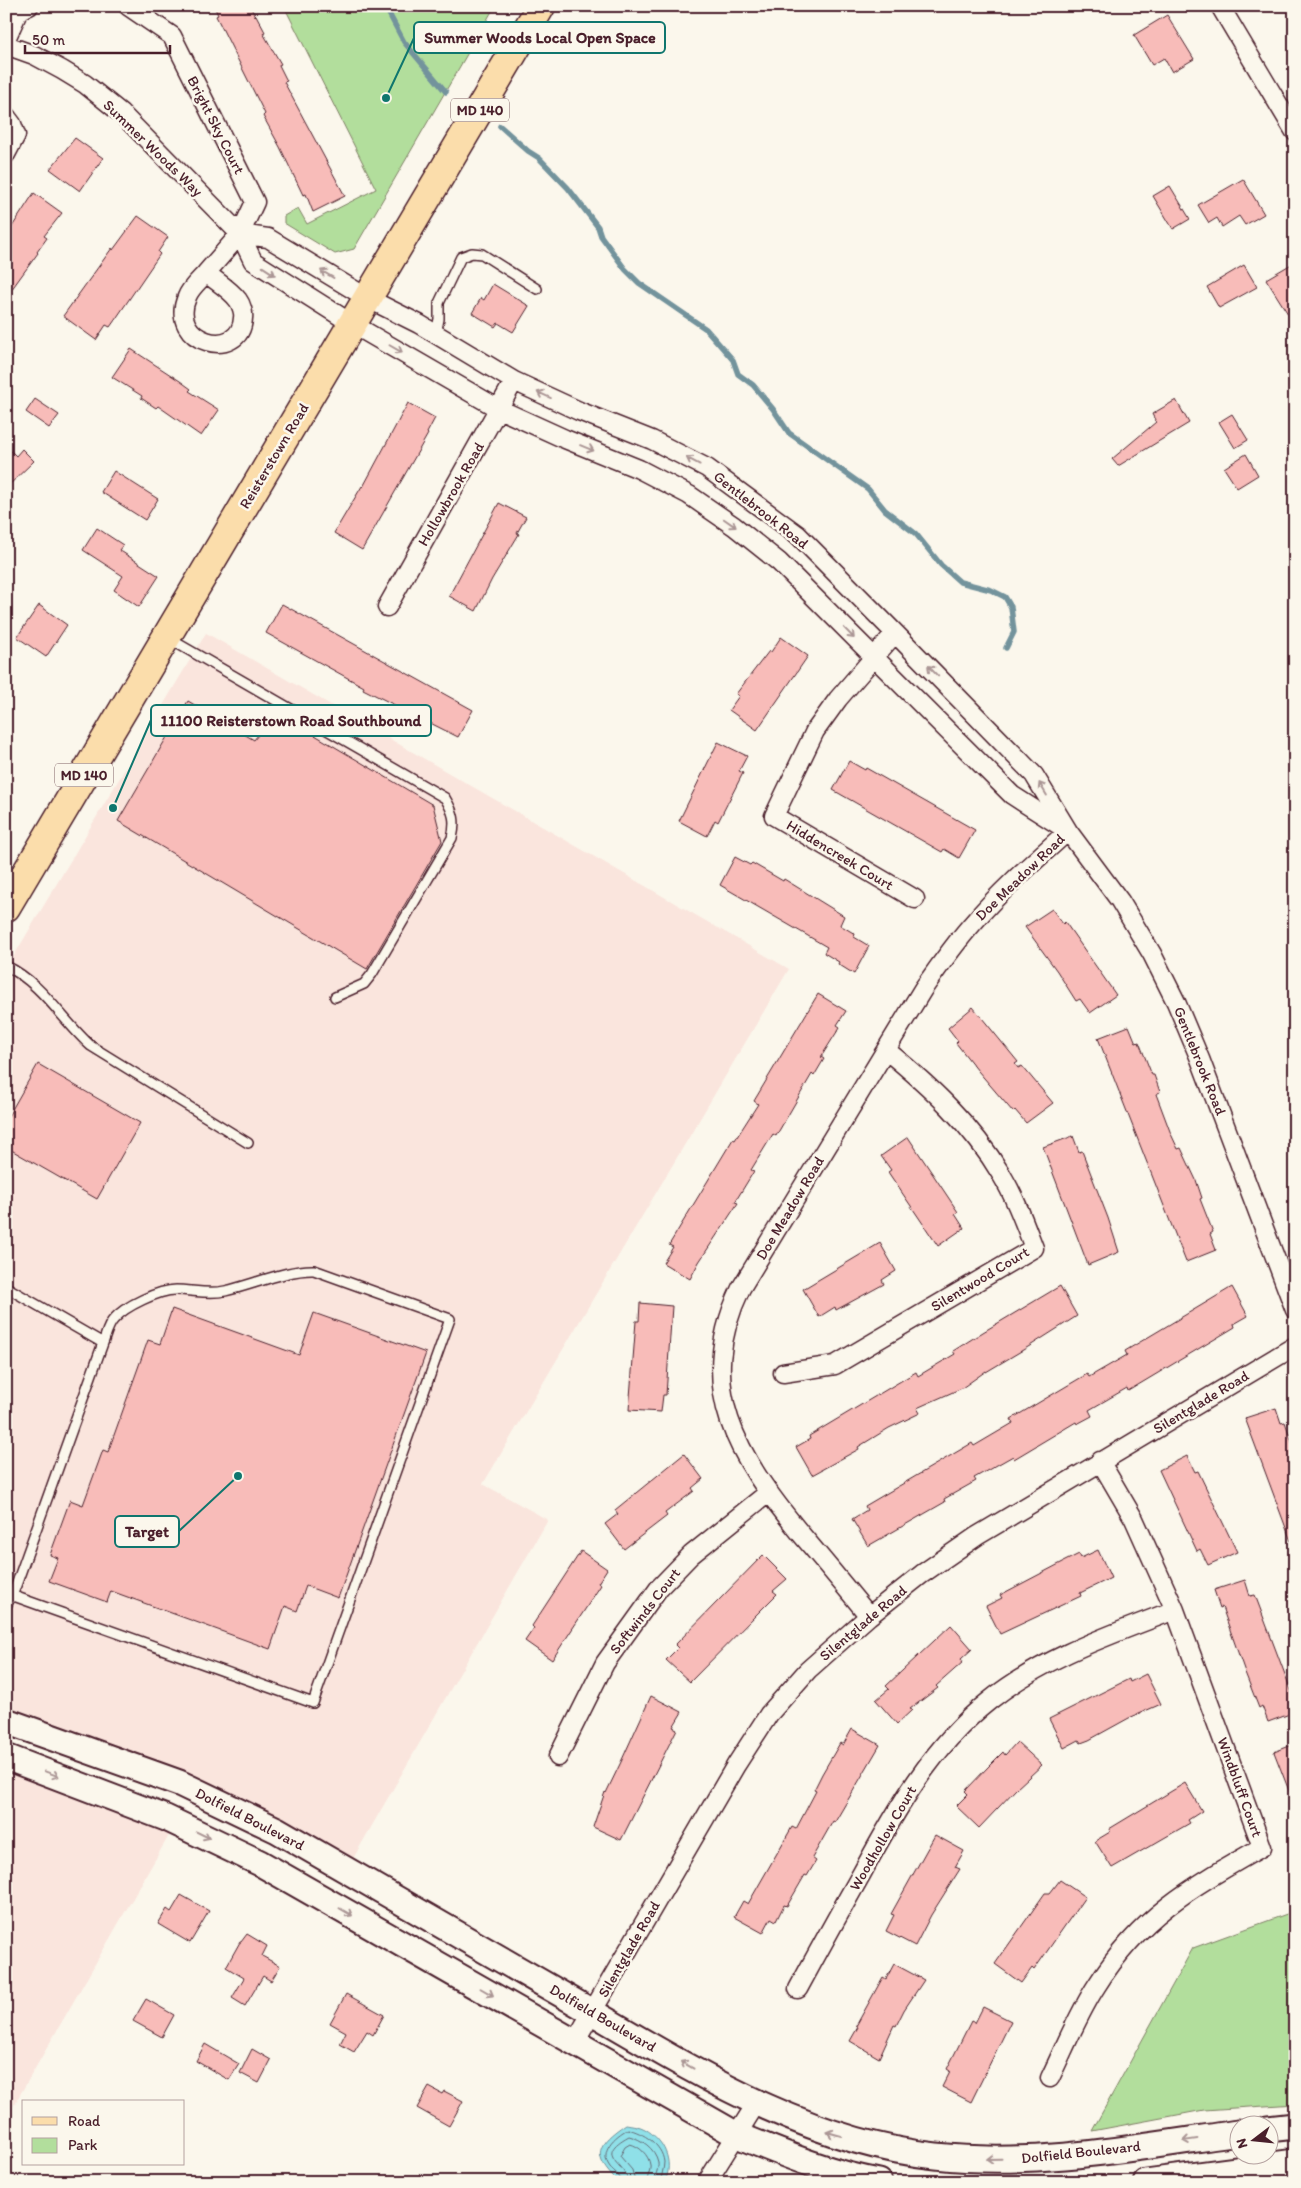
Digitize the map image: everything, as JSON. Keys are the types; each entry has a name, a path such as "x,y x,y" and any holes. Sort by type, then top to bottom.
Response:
{"main road":[{"name":"Reisterstown Road","path":"6,906 369,300 541,6"},
{"name":"Dolfield Boulevard","path":"6,1721 179,1783 227,1804 277,1830 592,2012 756,2104 816,2128 869,2144 934,2156 968,2158 1054,2158 1228,2134"},
{"path":"6,1758 166,1818 260,1863 737,2135 799,2161 854,2177 879,2182"},
{"path":"1278,2128 1295,2126"},
{"path":"1146,2182 1295,2162"}],"street":[{"path":"6,39 19,10 29,6"},
{"name":"Bright Sky Court","path":"128,6 172,36 255,202 240,234"},
{"path":"1220,6 1295,132"},
{"name":"Summer Woods Way","path":"6,45 62,70 106,101 128,120 240,234 254,261 354,325"},
{"path":"6,116 12,124 16,135 6,154"},
{"path":"206,273 240,234 268,238 369,300"},
{"name":"Gentlebrook Road","path":"369,300 436,334 514,382 579,411 652,440 707,468 798,535 1034,775 1068,831 1120,901 1152,954 1176,1002 1295,1310"},
{"name":"Gentlebrook Road","path":"354,325 499,409 565,439 639,469 689,495 734,526 779,562 1012,795 1068,831"},
{"name":"Hollowbrook Road","path":"387,607 514,382"},
{"name":"Hiddencreek Court","path":"896,633 838,699 815,731 774,816 915,899"},
{"name":"Doe Meadow Road","path":"869,1616 768,1493 743,1455 729,1417 722,1389 723,1336 730,1312 741,1288 923,989 974,921 1011,882 1068,831"},
{"name":"Silentwood Court","path":"783,1373 835,1365 1034,1248 1018,1207 1001,1173 982,1145 948,1105 886,1050"},
{"name":"Silentglade Road","path":"574,2042 736,1764 769,1714 808,1670 869,1616 922,1574 977,1536 1295,1346"},
{"name":"Windbluff Court","path":"1050,2078 1096,1986 1120,1952 1145,1924 1179,1896 1262,1847 1175,1610 1134,1519 1100,1462"},
{"name":"Softwinds Court","path":"558,1757 605,1663 659,1588 690,1555 768,1493"},
{"name":"Woodhollow Court","path":"798,1989 896,1810 944,1745 966,1721 1014,1683 1064,1654 1175,1610"},
{"path":"707,2182 756,2104"}],"lane":[{"path":"436,334 439,319 439,303 461,257 472,253 482,254 537,289"},
{"path":"166,637 445,798 453,811 456,823 452,838 372,974 364,984 335,997"},
{"path":"6,966 21,973 40,990 74,1031 91,1046 248,1143"},
{"path":"6,1606 103,1343 115,1318 126,1309 172,1290 189,1290 209,1294 283,1276 299,1269 314,1270 450,1319 313,1703 11,1595"},
{"path":"6,1287 103,1343"}],"shaded area":[{"path":"206,633 789,969 483,1484 548,1520 351,1862 183,1773 6,1709 6,969"},
{"path":"6,1770 171,1832 6,2119"}],"green space":[{"path":"284,6 495,6 354,249 335,254 284,223 284,216 298,208 307,224 376,189"},
{"path":"1295,1911 1295,2104 1204,2110 1092,2131 1193,1948"}],"water":[{"path":"626,2124 645,2129 662,2145 668,2159 668,2174 665,2182 618,2182 609,2173 601,2157 603,2144"}],"building":[{"path":"214,6 250,6 281,64 279,65 287,81 284,82 345,196 313,212 306,194 303,195 263,116 265,114 216,16 218,15"},
{"path":"1167,15 1194,59 1172,72 1164,58 1152,65 1134,35"},
{"path":"75,138 103,158 80,191 50,169"},
{"path":"1243,179 1264,214 1245,225 1239,216 1222,227 1217,218 1209,223 1198,205"},
{"path":"1170,186 1190,219 1173,229 1153,196"},
{"path":"34,193 62,213 44,236 47,238 38,253 6,297 6,236"},
{"path":"138,216 168,237 158,252 160,254 115,320 110,327 106,325 96,340 63,316 112,248 113,250"},
{"path":"1295,262 1295,325 1266,279"},
{"path":"1244,265 1257,287 1219,308 1207,287"},
{"path":"493,284 529,306 513,332 498,323 495,327 472,313 481,298 484,300"},
{"path":"131,349 180,381 191,389 189,391 219,410 201,436 158,406 156,408 141,398 142,396 112,377"},
{"path":"35,399 59,415 49,428 26,412"},
{"path":"1176,400 1189,423 1118,466 1112,459 1156,422 1152,414"},
{"path":"408,403 435,418 428,434 362,550 334,533 363,487"},
{"path":"1232,414 1248,440 1235,448 1219,422"},
{"path":"6,446 16,456 22,449 34,461 6,488"},
{"path":"1246,454 1258,475 1237,488 1224,468"},
{"path":"114,471 158,499 145,520 101,492"},
{"path":"499,503 526,517 517,533 519,534 492,579 476,611 449,596"},
{"path":"97,528 123,545 119,550 159,576 139,607 114,590 123,576 83,550"},
{"path":"282,604 473,710 458,737 363,689 364,687 266,633"},
{"path":"39,605 67,625 46,657 17,637"},
{"path":"781,637 808,656 757,730 729,710 739,696 736,694"},
{"path":"188,701 254,740 276,712 433,805 442,841 367,969 118,821"},
{"path":"718,742 747,756 739,771 743,773 718,822 715,820 707,836 679,821"},
{"path":"849,761 865,770 866,768 975,830 959,858 944,849 942,852 833,790"},
{"path":"735,857 750,865 752,863 783,881 784,879 844,916 840,925 855,934 854,937 869,946 854,974 824,953 827,947 720,885"},
{"path":"1052,909 1063,924 1065,922 1116,995 1090,1013 1080,999 1076,1001 1025,927"},
{"path":"818,994 846,1011 837,1025 840,1027 821,1057 824,1059 814,1076 812,1074 776,1136 773,1134 751,1170 754,1171 735,1202 738,1203 690,1279 663,1263 673,1247 669,1245 733,1139 735,1140 758,1104 754,1101"},
{"path":"973,1007 1018,1062 1015,1064 1018,1068 1022,1066 1053,1103 1026,1123 1015,1110 1013,1112 978,1071 956,1043 958,1041 948,1028"},
{"path":"1129,1026 1136,1043 1139,1042 1152,1075 1154,1075 1160,1092 1156,1094 1171,1134 1178,1149 1181,1148 1196,1180 1202,1198 1200,1199 1213,1232 1210,1234 1216,1250 1186,1262 1098,1038"},
{"path":"38,1064 140,1123 97,1199 6,1147 6,1120"},
{"path":"1073,1136 1079,1152 1082,1151 1119,1252 1088,1265 1043,1147"},
{"path":"908,1137 958,1212 955,1214 964,1228 938,1246 888,1172 891,1170 881,1156"},
{"path":"880,1243 896,1271 882,1280 884,1284 836,1310 835,1307 819,1317 803,1289"},
{"path":"1060,1286 1077,1316 986,1371 962,1388 917,1408 920,1413 889,1428 858,1447 859,1449 812,1475 796,1447 810,1439 809,1436 916,1372 918,1376 955,1354 953,1351"},
{"path":"1232,1287 1248,1316 1234,1324 1235,1327 1128,1391 1127,1388 1089,1410 1092,1416 1077,1424 1076,1422 1014,1459 1013,1456 974,1478 976,1481 944,1499 945,1502 868,1546 852,1519 867,1510 865,1506 972,1443 974,1446 1013,1423 1011,1419 1087,1374 1089,1377 1127,1355 1125,1351"},
{"path":"640,1303 672,1306 666,1395 663,1395 661,1412 629,1410 636,1321 639,1321"},
{"path":"172,1309 299,1355 314,1313 426,1353 338,1598 306,1586 297,1611 285,1606 270,1649 111,1591 107,1602 49,1581 58,1558 50,1555 70,1500 83,1505 103,1450 108,1452 148,1340 160,1344"},
{"path":"1276,1408 1281,1423 1285,1422 1295,1451 1295,1544 1292,1544 1245,1418"},
{"path":"684,1454 703,1479 692,1488 694,1491 665,1513 667,1516 624,1549 605,1524 618,1514 615,1510"},
{"path":"1187,1456 1195,1472 1198,1471 1237,1552 1208,1565 1200,1549 1197,1551 1159,1470"},
{"path":"1098,1550 1111,1578 1080,1593 1081,1596 1000,1634 986,1606 1002,1598 1000,1595 1079,1554 1081,1558"},
{"path":"581,1551 607,1569 598,1583 601,1585 552,1660 525,1641 534,1628 532,1626"},
{"path":"763,1555 787,1579 773,1591 777,1594 690,1682 666,1660 678,1648 675,1645"},
{"path":"1245,1580 1250,1596 1255,1595 1295,1701 1295,1712 1268,1722 1262,1706 1259,1708 1214,1590"},
{"path":"951,1625 972,1649 961,1659 963,1662 936,1686 938,1688 910,1709 912,1710 897,1724 876,1700 889,1689 886,1686"},
{"path":"1146,1674 1161,1704 1129,1718 1089,1740 1081,1743 1079,1740 1064,1748 1049,1719 1129,1679 1130,1682"},
{"path":"651,1696 682,1712 673,1727 677,1729 621,1840 593,1827 605,1792"},
{"path":"852,1729 880,1745 812,1858 816,1861 807,1876 805,1875 787,1906 784,1905 776,1921 771,1918 763,1933 734,1917 743,1901 748,1904 792,1827 796,1829 816,1791 814,1790 822,1774 840,1743 843,1745"},
{"path":"1017,1742 1042,1765 979,1828 956,1806 968,1794 965,1791 1003,1752 1005,1755"},
{"path":"1295,1744 1295,1801 1293,1801 1274,1752"},
{"path":"1185,1783 1202,1811 1188,1820 1190,1823 1112,1868 1095,1841 1110,1832 1109,1829"},
{"path":"935,1835 964,1851 955,1867 960,1869 931,1915 915,1946 886,1931 894,1915 891,1914"},
{"path":"1060,1880 1085,1897 1034,1970 1032,1968 1021,1983 995,1964 1045,1893 1050,1893"},
{"path":"181,1895 209,1911 190,1943 158,1924 167,1909 171,1912"},
{"path":"247,1934 267,1946 262,1956 280,1966 271,1981 263,1976 245,2006 232,1998 244,1978 226,1967 240,1942"},
{"path":"894,1964 924,1980 896,2026 894,2025 879,2058 850,2041 858,2027 856,2026 883,1977 886,1979"},
{"path":"346,1994 384,2015 373,2035 367,2031 354,2052 340,2044 346,2032 330,2023"},
{"path":"146,1999 174,2015 162,2037 133,2021"},
{"path":"983,2007 1011,2021 971,2102 942,2087 950,2071 947,2069 971,2021 975,2023"},
{"path":"205,2044 239,2064 229,2080 196,2061"},
{"path":"252,2049 271,2060 259,2083 240,2073"},
{"path":"429,2087 442,2094 444,2091 463,2101 449,2126 417,2108"}],"waterway":[{"path":"385,6 404,42 446,92"},
{"path":"500,126 528,151 539,158 568,188 598,227 601,236 625,269 639,283 706,329 733,360 738,374 753,385 773,409 789,433 868,489 885,510 916,534 941,565 960,582 991,590 1005,597 1011,607 1014,632 1006,648"}],"place":[{"name":"Summer Woods Local Open Space","path":"386,98"},
{"name":"11100 Reisterstown Road Southbound","path":"113,808"},
{"name":"Target","path":"238,1476"}]}
